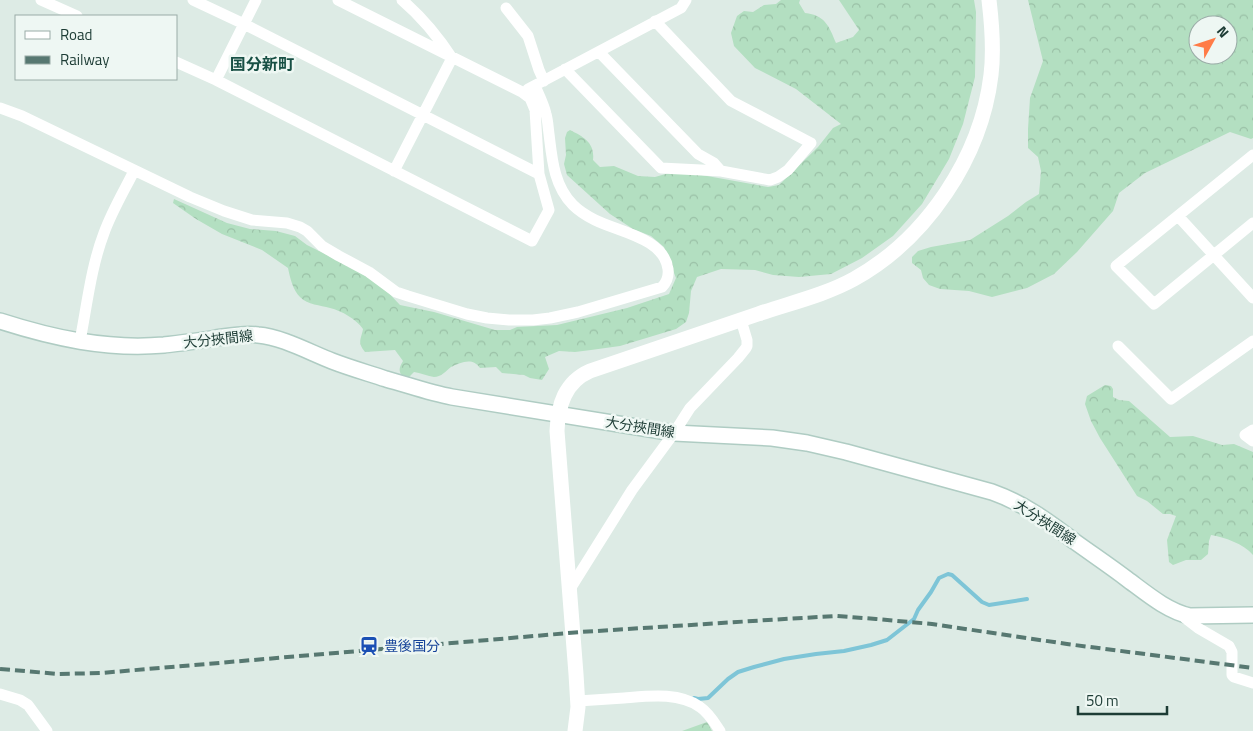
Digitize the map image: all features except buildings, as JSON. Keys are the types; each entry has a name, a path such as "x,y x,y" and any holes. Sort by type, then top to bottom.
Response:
{"main road":[{"path":"575,731 578,700 558,437 558,414 568,388 584,374 804,299 852,280 876,264 912,234 949,188 974,140 983,114 992,66 989,0"},
{"name":"大分挾間線","path":"0,321 41,334 125,346 187,342 235,335 258,335 281,341 340,364 432,393 457,398 674,433 772,438 808,443 1002,496 1043,518 1136,586 1166,606 1185,615 1253,615"}],"street":[{"path":"41,0 75,15"},
{"path":"193,0 540,174"},
{"path":"216,80 256,0"},
{"path":"178,63 216,80 532,241 549,210 540,174 535,110 530,98 522,92 338,0"},
{"path":"402,0 438,36 452,58"},
{"path":"522,92 681,8 686,0"},
{"path":"0,108 190,197 236,216 252,220 286,223 300,227 307,231 322,246 370,272 396,292 478,317 509,320 550,318 659,288 666,282 668,273 665,258 658,249 641,239 587,216 574,206 563,193 556,176 550,146 539,83 539,70 528,36 506,8"},
{"path":"565,70 661,168 721,171 770,180 788,170 811,143 731,101 655,21"},
{"path":"599,52 698,154 721,171"},
{"path":"394,171 452,58"},
{"path":"1253,155 1116,266 1154,304 1253,223"},
{"path":"80,341 94,267 101,242 115,207 134,170"},
{"path":"1178,216 1253,298"},
{"path":"570,589 624,502 690,408 746,348 747,340 741,320"},
{"path":"1118,346 1171,398 1253,341"},
{"path":"1253,430 1245,435 1253,441"},
{"path":"1185,615 1185,618 1194,625 1229,646 1232,652 1232,675 1234,677 1253,683"},
{"path":"0,694 20,700 28,705 47,731"},
{"path":"578,700 657,696 682,699 694,703 707,712 720,731"}],"green space":[{"path":"781,0 800,0 799,3 805,13 817,16 825,22 836,43 853,37 859,30 839,0 974,0 976,12 975,77 963,124 949,159 922,204 893,236 862,258 831,274 799,277 773,275 755,270 721,269 697,277 691,291 689,313 686,322 676,329 620,346 575,352 559,351 545,357 549,369 542,380 524,375 502,373 496,367 480,368 474,362 463,362 455,365 437,377 414,372 409,377 403,377 400,369 403,361 395,350 365,352 360,343 363,329 360,325 339,311 303,300 294,287 288,268 262,250 222,234 173,203 174,199 227,223 250,229 276,231 295,236 307,245 351,267 382,286 400,305 434,312 495,330 557,325 627,308 669,294 676,278 664,247 651,236 633,229 610,214 567,175 564,164 567,132 570,130 588,141 592,149 593,160 600,167 614,166 638,176 655,177 669,173 696,174 768,187 779,185 818,147 833,128 841,124 796,89 755,68 734,46 731,33 737,16 744,11 753,12 764,5 776,4"},
{"path":"1028,0 1253,0 1253,138 1230,132 1145,173 1119,193 1113,211 1077,252 1054,274 1027,288 992,297 969,291 940,289 929,285 923,278 921,270 912,263 912,257 918,251 970,240 1039,194 1041,171 1038,157 1028,148 1030,98 1043,61"},
{"path":"1105,385 1111,386 1113,389 1113,397 1129,401 1170,437 1193,436 1222,445 1234,444 1253,452 1253,555 1234,542 1211,535 1208,554 1201,560 1186,560 1173,565 1169,562 1167,540 1176,516 1163,514 1147,501 1137,496 1091,421 1085,404 1087,396"},
{"path":"707,722 712,731 682,731"}],"waterway":[{"path":"694,698 708,698 738,672 754,667 784,659 844,651 887,640 914,619 939,578 948,574 952,575 982,602 989,605 1027,599"}],"railway":[{"path":"0,669 59,674 101,673 581,632 836,616 932,624 1253,668"}],"place":[{"name":"豊後国分","path":"369,646"}],"district":[{"name":"国分新町","path":"262,64"}]}
